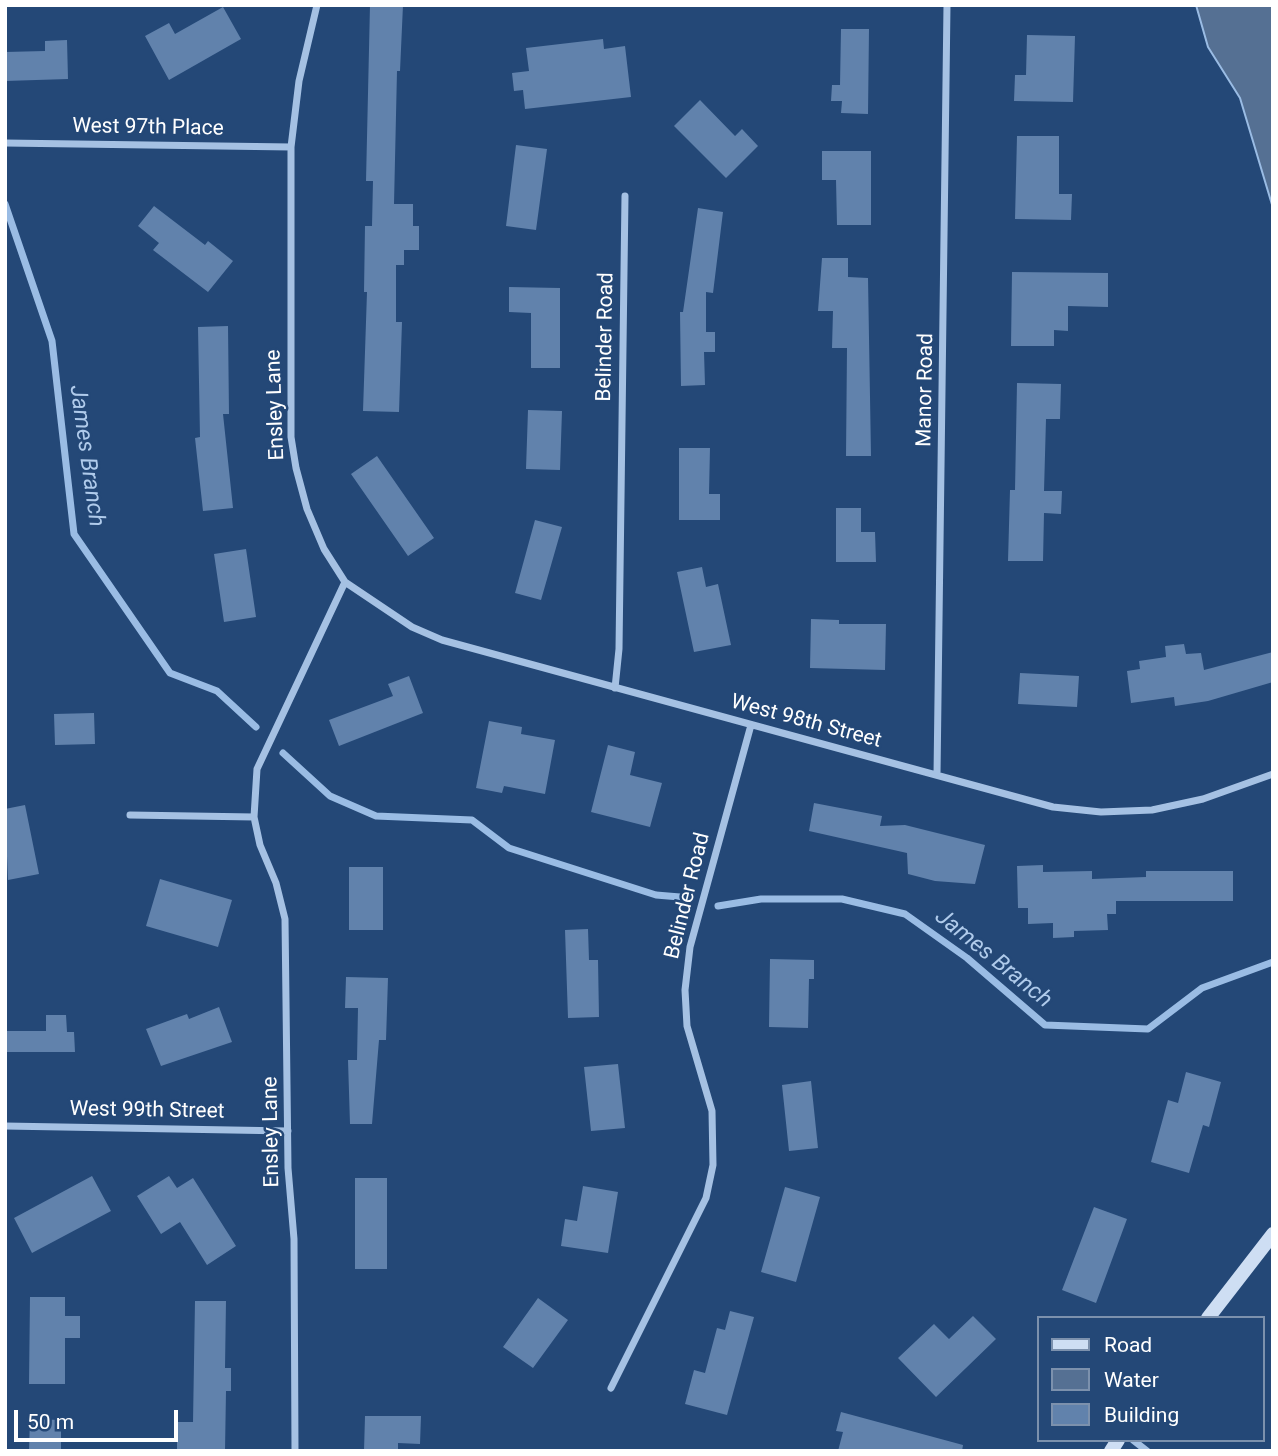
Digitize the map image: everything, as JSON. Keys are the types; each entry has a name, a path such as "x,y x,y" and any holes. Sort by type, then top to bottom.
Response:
{"street":[{"name":"Ensley Lane","path":"295,1451 294,1240 288,1130 285,919 276,883 260,845 254,817 257,769 345,582 324,549 307,509 291,437 291,147 299,81 317,5"},
{"name":"Manor Road","path":"937,775 947,5"},
{"name":"West 97th Place","path":"5,143 291,147"},
{"name":"Belinder Road","path":"615,688 619,649 625,196"},
{"name":"West 98th Street","path":"345,582 412,627 442,640 1054,807 1126,812 1203,799 1273,774"},
{"name":"Belinder Road","path":"611,1388 706,1198 713,1165 712,1111 692,1050 685,990 690,947 751,725"},
{"path":"130,816 254,817"},
{"name":"West 99th Street","path":"5,1126 288,1130"},
{"path":"1210,1316 1273,1234"}],"water":[{"path":"1196,5 1273,5 1273,208 1240,98 1208,47"}],"building":[{"path":"370,5 403,5 400,71 397,71 394,204 413,204 413,226 419,226 419,250 404,250 404,265 396,265 396,322 402,322 399,412 363,411 367,292 364,292 365,226 372,226 373,181 366,181"},
{"path":"223,7 241,39 169,80 145,36 169,23 175,34"},
{"path":"841,29 869,29 868,114 841,113 842,101 831,101 832,85 840,85"},
{"path":"1027,35 1075,36 1073,102 1014,101 1015,75 1026,75"},
{"path":"603,39 604,49 625,46 631,97 525,109 523,90 514,91 512,73 529,71 526,48"},
{"path":"67,40 68,79 5,81 5,52 45,51 45,41"},
{"path":"700,100 735,136 742,129 758,146 726,178 674,126"},
{"path":"1017,136 1059,136 1059,194 1072,194 1071,220 1015,219"},
{"path":"516,145 547,149 536,230 506,226"},
{"path":"822,151 871,151 871,225 837,225 836,180 822,180"},
{"path":"154,206 205,245 208,241 233,261 208,292 153,250 159,243 138,226"},
{"path":"698,208 723,212 713,293 706,292 706,332 715,332 715,352 704,352 705,385 681,386 680,312 683,312"},
{"path":"822,258 848,258 848,277 868,278 871,456 846,456 847,348 832,348 833,311 818,311"},
{"path":"1012,272 1108,273 1108,307 1068,306 1068,331 1054,330 1054,346 1011,346"},
{"path":"509,287 560,288 560,368 531,368 531,313 509,312"},
{"path":"228,326 229,414 223,414 233,508 203,511 195,438 200,437 198,327"},
{"path":"1017,383 1061,384 1060,419 1046,419 1044,491 1062,491 1061,514 1044,513 1043,561 1008,561 1010,490 1015,490"},
{"path":"528,410 562,411 560,470 526,469"},
{"path":"679,448 710,448 709,494 720,494 720,520 679,520"},
{"path":"377,456 434,538 408,556 351,474"},
{"path":"836,508 861,508 861,532 875,532 876,562 836,562"},
{"path":"535,520 562,527 541,600 515,593"},
{"path":"246,549 256,617 224,622 214,554"},
{"path":"702,567 706,587 718,584 731,645 694,652 677,572"},
{"path":"811,619 839,620 839,624 886,624 885,670 810,668"},
{"path":"1184,644 1186,654 1201,653 1204,670 1273,652 1273,682 1208,701 1175,706 1174,697 1131,703 1127,671 1140,669 1139,661 1166,657 1165,646"},
{"path":"1020,673 1079,676 1077,707 1018,704"},
{"path":"409,676 423,713 339,746 329,720 393,696 388,684"},
{"path":"94,713 95,744 55,745 54,714"},
{"path":"489,721 522,727 521,734 555,740 545,794 504,786 502,793 476,788"},
{"path":"608,745 635,752 630,775 662,783 650,827 591,812"},
{"path":"814,803 882,816 880,826 905,825 985,845 975,884 935,881 908,874 907,853 809,831"},
{"path":"25,805 39,874 8,880 5,809"},
{"path":"1043,865 1043,872 1092,871 1092,879 1146,877 1146,871 1233,871 1233,901 1116,901 1116,914 1107,914 1108,930 1074,931 1074,937 1053,938 1053,923 1028,924 1028,908 1018,908 1017,866"},
{"path":"349,867 383,867 383,930 349,930"},
{"path":"160,879 232,900 218,947 146,926"},
{"path":"588,929 589,960 598,960 599,1017 568,1018 565,930"},
{"path":"770,959 814,960 814,979 809,979 808,1028 769,1027"},
{"path":"346,977 388,978 386,1040 379,1040 372,1124 350,1124 348,1060 357,1060 358,1008 345,1008"},
{"path":"219,1007 232,1042 161,1066 146,1029 187,1014 189,1019"},
{"path":"46,1015 66,1015 67,1032 74,1032 75,1052 5,1052 5,1031 46,1031"},
{"path":"618,1064 625,1128 591,1131 584,1067"},
{"path":"1186,1072 1221,1082 1209,1127 1203,1125 1189,1173 1151,1162 1168,1100 1178,1103"},
{"path":"811,1081 818,1148 789,1151 782,1085"},
{"path":"92,1176 111,1211 32,1253 14,1218"},
{"path":"169,1176 177,1188 193,1178 236,1246 207,1265 180,1222 161,1234 137,1196"},
{"path":"355,1178 387,1178 387,1269 355,1269"},
{"path":"583,1186 618,1192 608,1253 561,1246 565,1219 577,1221"},
{"path":"785,1187 820,1197 796,1282 761,1272"},
{"path":"1094,1207 1127,1219 1096,1303 1062,1290"},
{"path":"30,1297 65,1297 65,1316 80,1316 80,1338 65,1338 65,1384 29,1384"},
{"path":"538,1298 568,1320 533,1368 503,1347"},
{"path":"195,1301 226,1301 225,1368 231,1368 231,1391 226,1391 225,1451 177,1451 177,1422 193,1422"},
{"path":"730,1311 754,1317 727,1415 685,1404 694,1370 705,1373 717,1328 725,1330"},
{"path":"973,1316 996,1339 936,1397 898,1358 934,1324 949,1339"},
{"path":"841,1412 963,1445 962,1451 838,1451 843,1432 836,1431"},
{"path":"365,1416 421,1416 420,1444 398,1443 398,1451 364,1451"},
{"path":"30,1419 61,1420 61,1451 29,1451"}],"waterway":[{"name":"James Branch","path":"5,204 52,341 74,534 170,673 217,691 256,727"},
{"name":"James Branch","path":"283,753 330,796 376,816 472,820 509,848 656,895 680,897"},
{"name":"James Branch","path":"718,906 761,899 842,899 905,914 967,958 1045,1025 1148,1029 1202,988 1273,962"}]}
